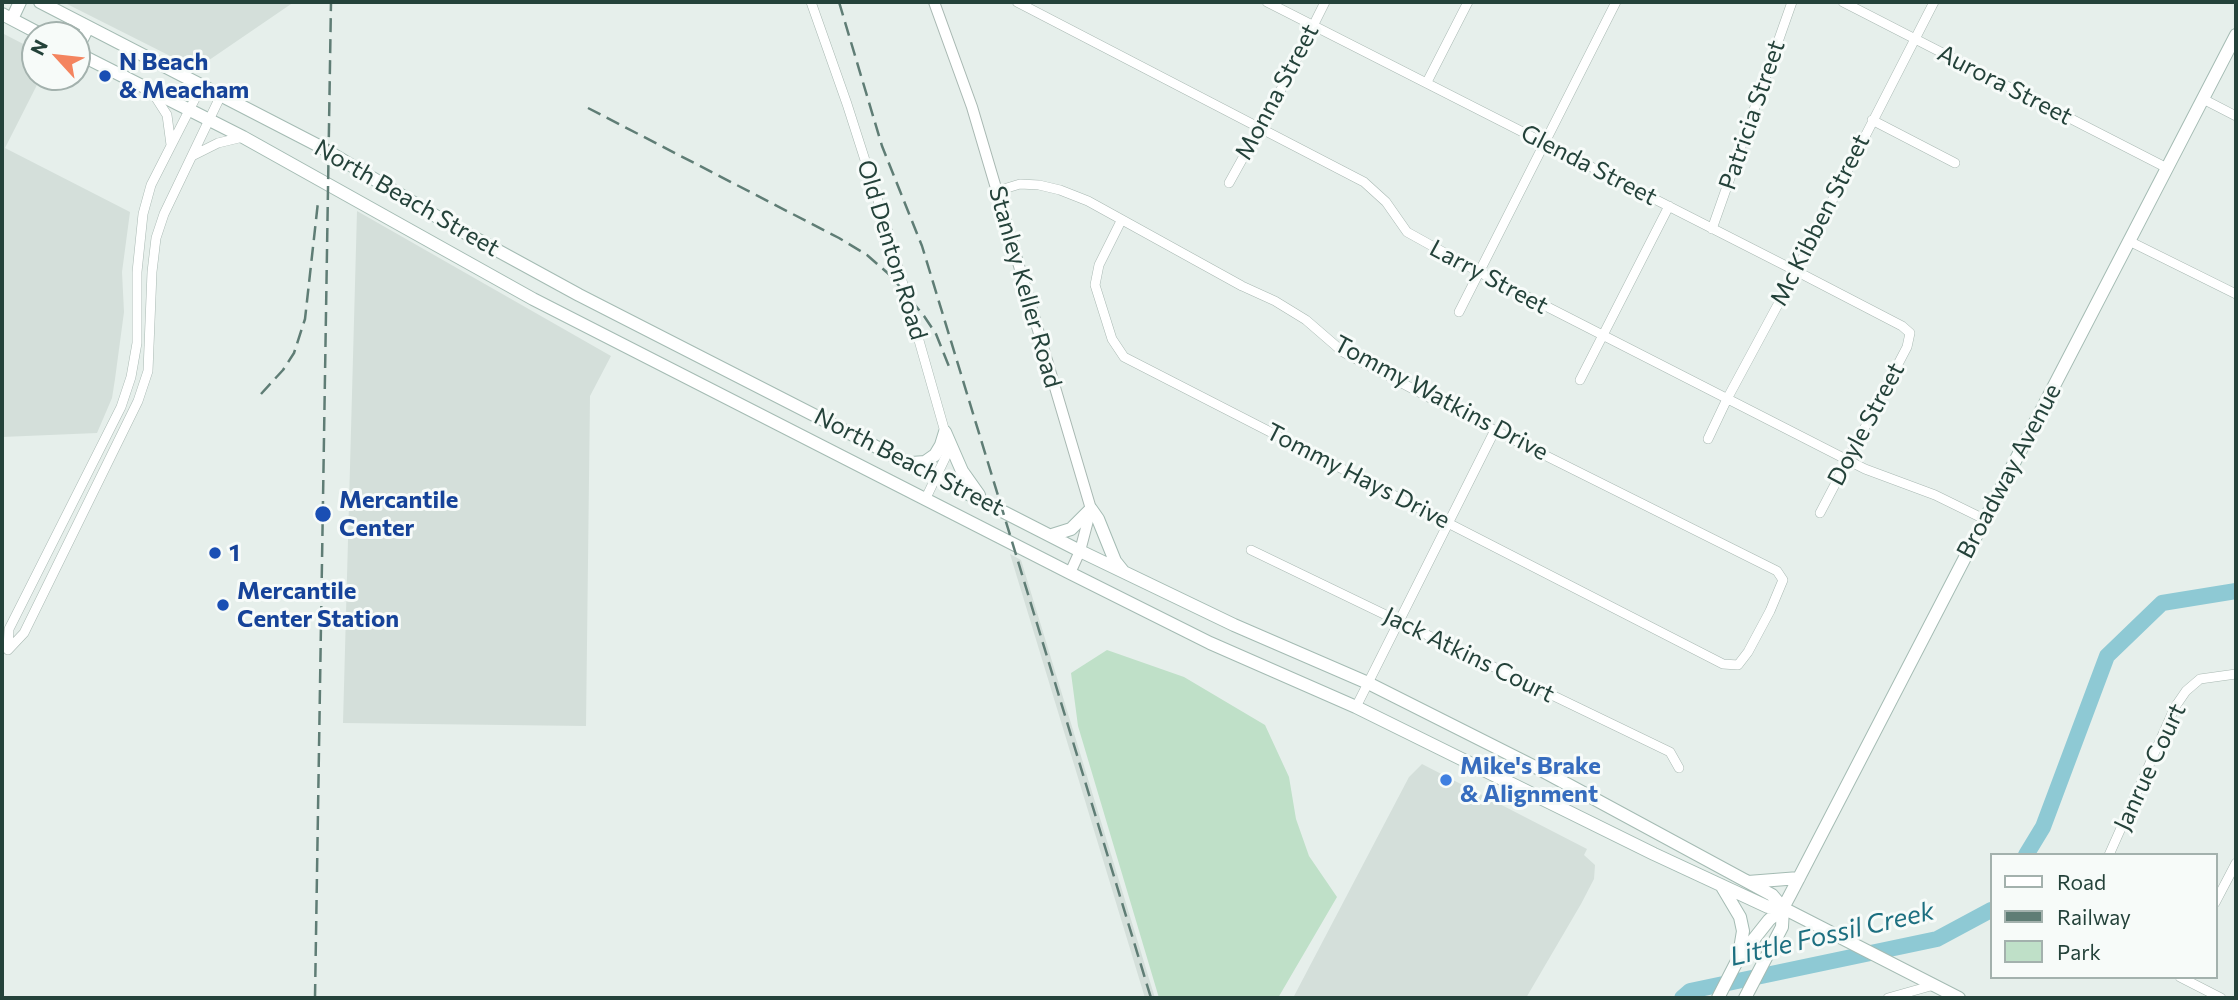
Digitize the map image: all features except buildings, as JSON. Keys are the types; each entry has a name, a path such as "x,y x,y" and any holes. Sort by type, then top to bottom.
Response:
{"main road":[{"path":"7,17 20,2"},
{"name":"North Beach Street","path":"40,2 77,21"},
{"name":"North Beach Street","path":"91,28 319,146 409,201 545,277 1080,551 1234,625 1368,683 1541,770 1772,895 1783,908 1959,998"},
{"name":"Broadway Avenue","path":"1783,908 2236,35"},
{"name":"North Beach Street","path":"91,58 243,136 533,299 1070,573 1210,643 1356,707 1768,907 1783,908"},
{"path":"533,299 545,277"},
{"path":"699,384 710,362"},
{"path":"912,463 925,462 935,455 945,432"},
{"path":"945,432 962,471 981,498"},
{"path":"1052,535 1072,529 1091,509 1098,519 1115,561 1123,571"},
{"path":"1529,793 1541,770"},
{"path":"1748,882 1799,878"},
{"path":"1720,884 1740,917 1743,931 1738,959"},
{"path":"1745,998 1782,927 1783,908"},
{"path":"1718,998 1738,959 1769,920 1783,908"}],"street":[{"name":"Old Denton Road","path":"811,2 889,235 945,432 946,456 925,500"},
{"name":"Stanley Keller Road","path":"934,2 972,107 1091,509"},
{"name":"Larry Street","path":"1017,2 1364,182 1386,202 1407,232 1479,272 1847,460 1891,480 1935,495 1984,519"},
{"name":"Glenda Street","path":"1266,2 1796,271 1902,326 1910,333"},
{"name":"Monna Street","path":"1229,183 1325,2"},
{"path":"1427,82 1468,2"},
{"path":"1459,312 1616,2"},
{"name":"Patricia Street","path":"1712,229 1792,2"},
{"name":"Aurora Street","path":"1843,2 2167,168"},
{"name":"Mc Kibben Street","path":"1708,439 1934,2"},
{"path":"202,85 151,185 143,214 137,272 137,343 131,377 121,407 9,629 8,650 24,633 138,401 148,371 156,238 164,214 221,95"},
{"path":"149,89 162,104 167,115 171,145"},
{"path":"2203,99 2236,116"},
{"path":"1872,120 1955,163"},
{"path":"191,157 218,143 243,136"},
{"name":"Tommy Watkins Drive","path":"997,191 1020,184 1039,184 1088,201 1242,286 1275,301 1306,320 1343,352 1777,570 1783,580 1748,652 1738,665 1723,664"},
{"path":"1580,380 1669,206"},
{"name":"Tommy Hays Drive","path":"1121,220 1099,265 1095,285 1112,339 1124,357 1723,664"},
{"path":"2129,241 2236,294"},
{"name":"Doyle Street","path":"1820,513 1907,347 1910,333"},
{"path":"1356,707 1451,523 1495,430"},
{"path":"1070,573 1080,551 1091,509"},
{"name":"Jack Atkins Court","path":"1251,550 1670,752 1679,768"},
{"name":"Janrue Court","path":"2110,853 2175,707 2186,691 2200,679 2236,674"},
{"path":"2217,898 2236,863"},
{"path":"2184,979 2221,998"},
{"path":"1888,998 1934,985"}],"shaded area":[{"path":"63,2 294,2 196,69"},
{"path":"2,33 21,43 21,91 34,91 5,148 130,212 122,272 124,312 115,379 112,398 97,433 2,437"},
{"path":"357,211 611,356 590,396 586,726 343,723"},
{"path":"1010,554 1021,560 1155,998 1145,998"},
{"path":"1422,764 1587,849 1584,855 1595,865 1594,879 1581,904 1526,998 1293,998 1409,777"}],"green space":[{"path":"1107,650 1184,677 1265,725 1289,777 1296,819 1309,856 1337,897 1278,998 1159,998 1078,726 1071,673"}],"waterway":[{"name":"Little Fossil Creek","path":"2027,853 2043,827 2107,656 2162,603 2236,591"},
{"name":"Little Fossil Creek","path":"1682,998 1690,991 1937,939 1990,911"}],"railway":[{"path":"315,998 331,2"},
{"path":"839,2 882,146 922,246 1151,998"},
{"path":"588,108 867,255 891,276 924,316 936,334 950,369"},
{"path":"261,394 294,353 305,319 318,202"}],"place":[{"name":"N Beach & Meacham","path":"105,76"},
{"name":"Mercantile Center","path":"323,514"},
{"name":"1","path":"215,553"},
{"name":"Mercantile Center Station","path":"223,605"},
{"name":"Mike's Brake & Alignment","path":"1446,780"}]}
